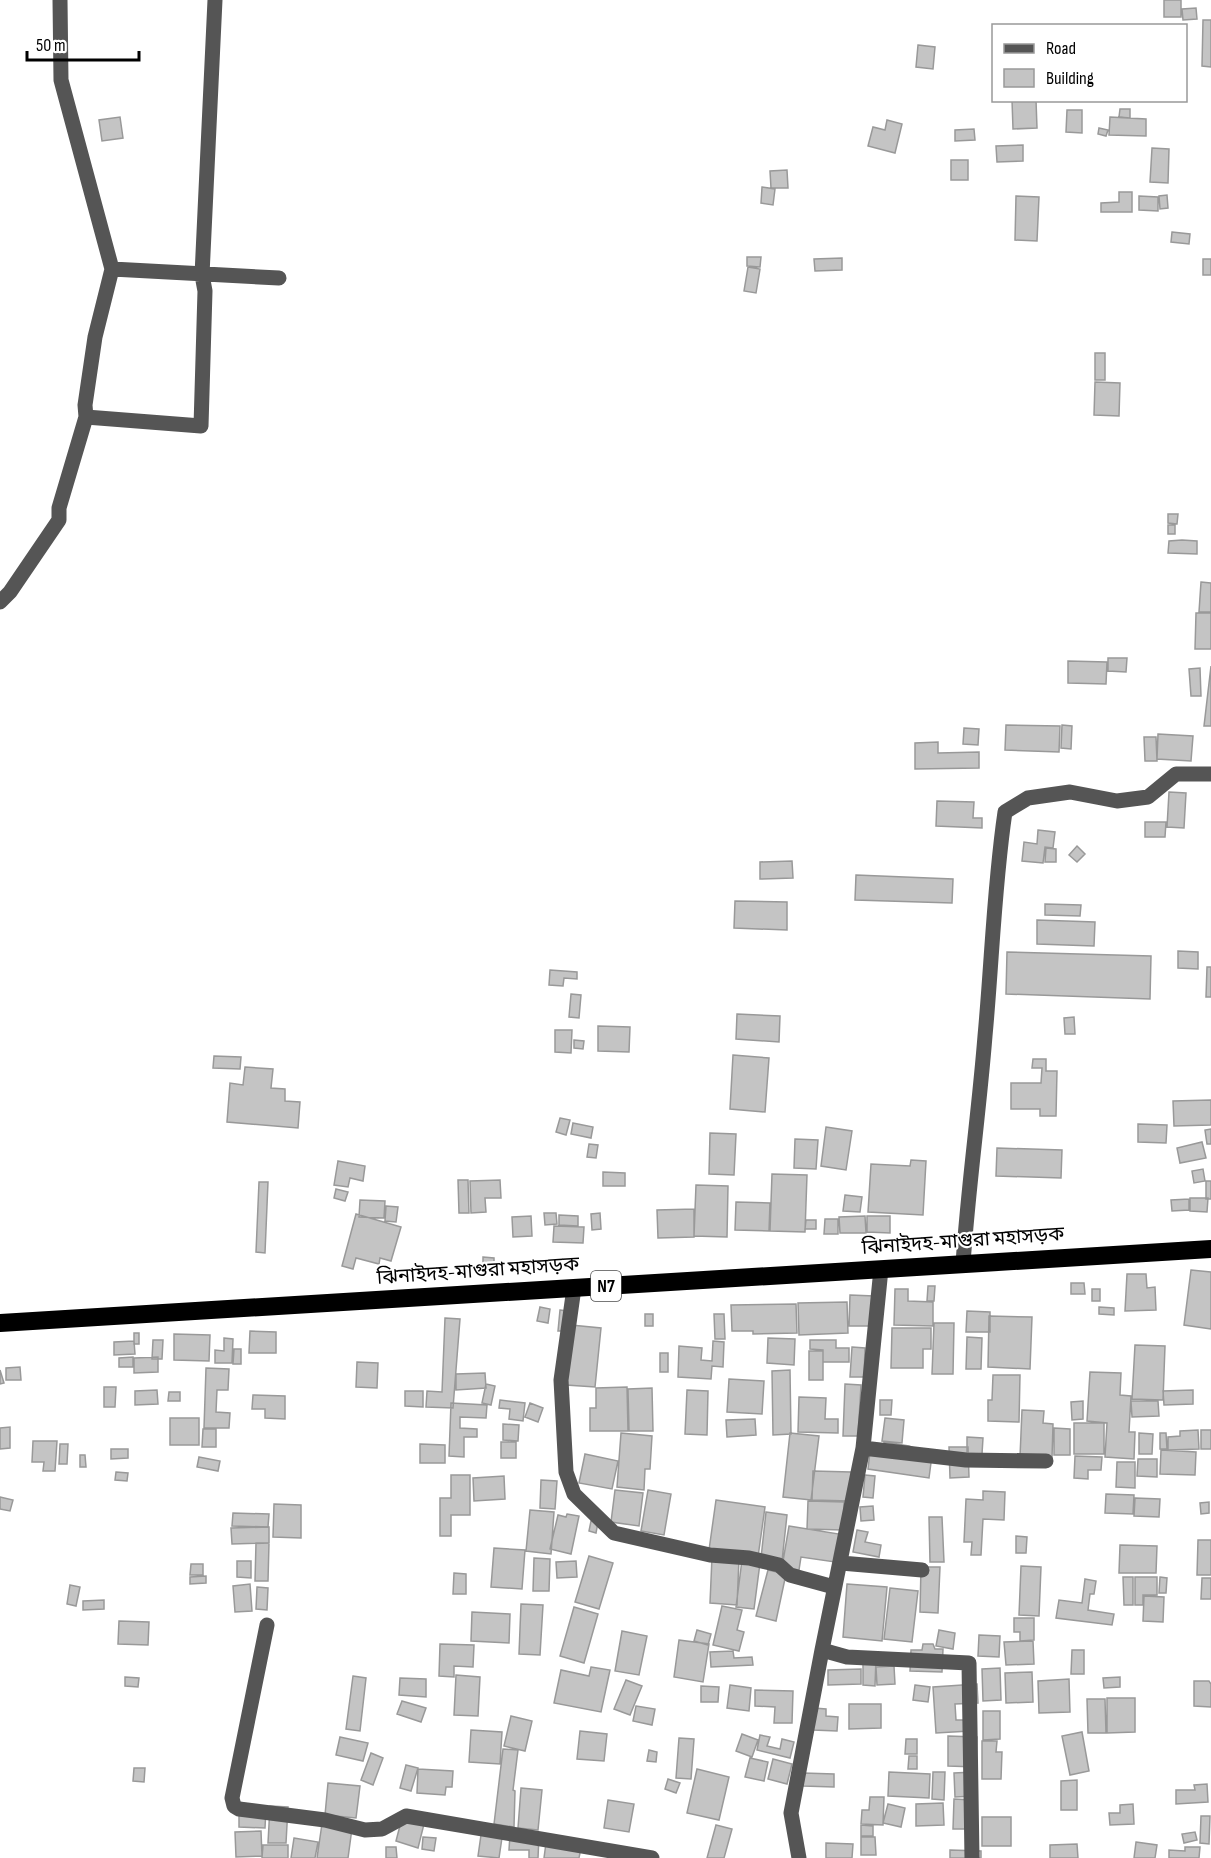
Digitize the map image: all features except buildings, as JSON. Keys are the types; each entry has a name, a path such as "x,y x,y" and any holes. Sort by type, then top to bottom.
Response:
{"highway":[{"name":"ঝিনাইদহ-মাগুরা মহাসড়ক","path":"0,1323 1211,1249"}],"street":[{"path":"0,602 10,592 59,520 59,508 86,417 85,405 94,337 112,269 61,80 60,0"},
{"path":"86,417 201,426 205,291 202,275 215,0"},
{"path":"112,269 279,278"},
{"path":"963,1264 972,1144 985,1037 996,872 1005,812 1028,798 1070,792 1117,801 1148,797 1176,774 1211,774"},
{"path":"799,1858 791,1813 863,1448 881,1269"},
{"path":"574,1288 561,1380 566,1472 574,1494 614,1533 710,1555 749,1558 778,1565 790,1575 834,1587"},
{"path":"863,1448 966,1460 1046,1461"},
{"path":"842,1563 922,1570"},
{"path":"267,1625 232,1798 234,1806 239,1809 325,1820 365,1830 382,1829 406,1816 652,1858"},
{"path":"822,1650 847,1657 969,1663 972,1858"}]}
